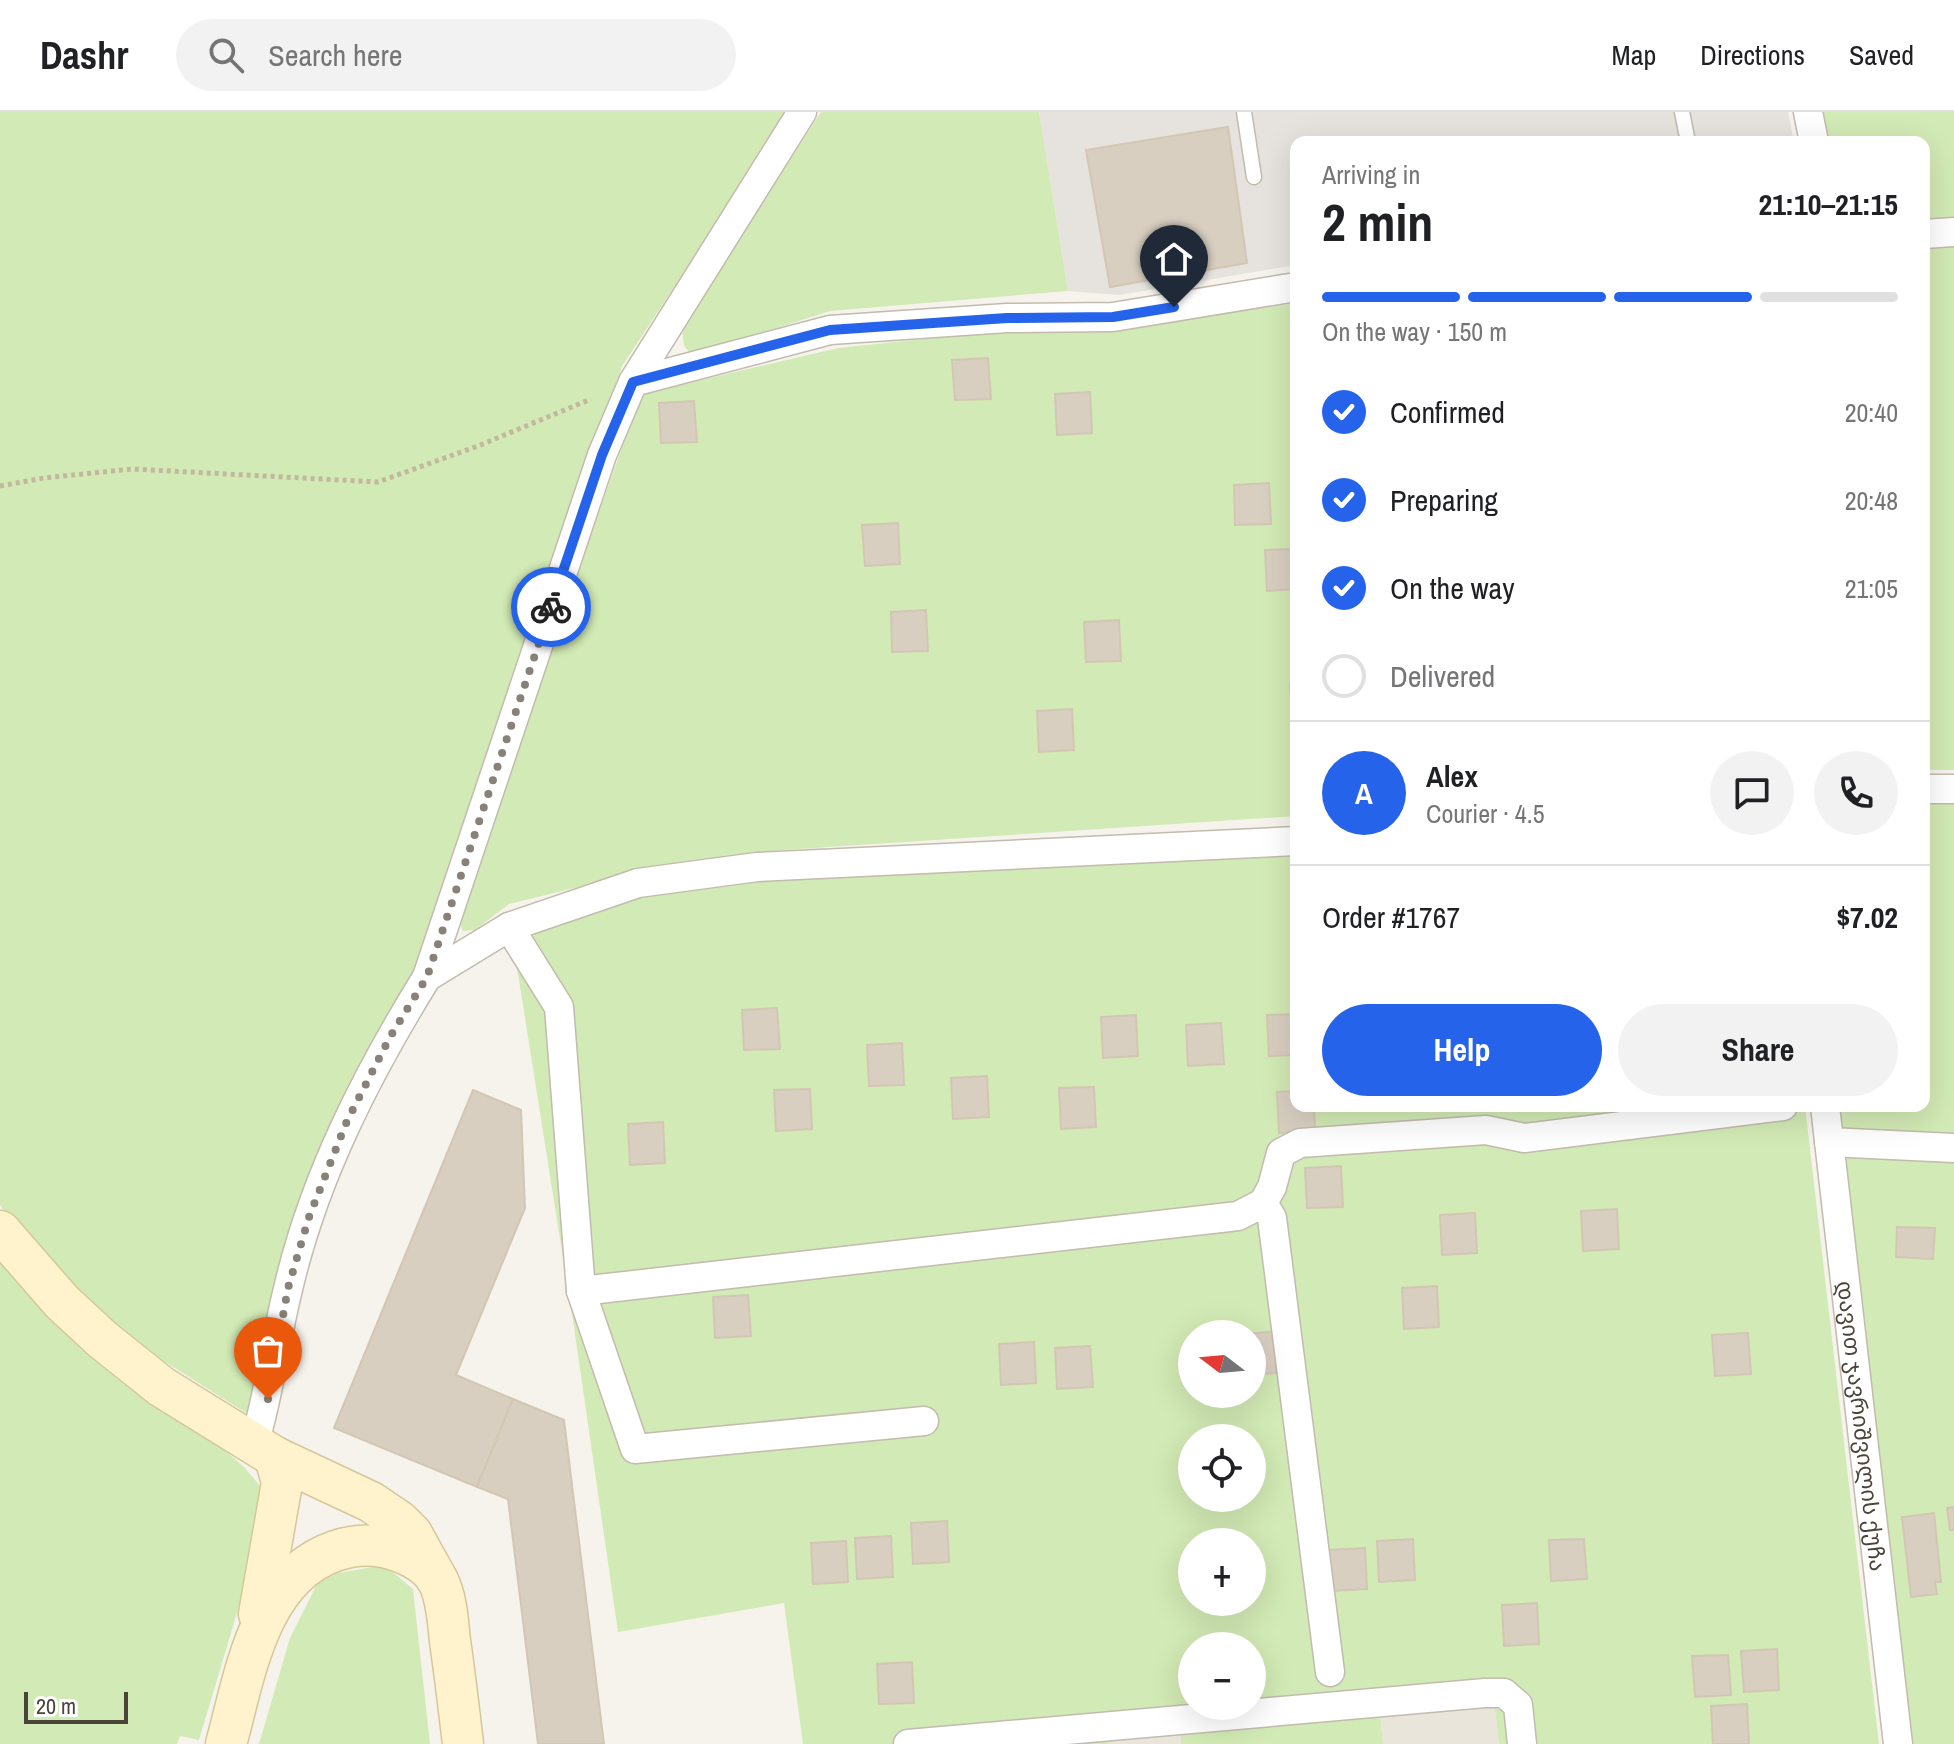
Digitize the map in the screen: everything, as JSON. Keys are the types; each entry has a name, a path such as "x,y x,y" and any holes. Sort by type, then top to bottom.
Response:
{"main road":[{"path":"0,1231 62,1302 103,1340 162,1387 264,1450 371,1502 412,1534 438,1581 448,1621 463,1744"},
{"path":"226,1744 253,1648 280,1505 282,1483 264,1450"},
{"path":"253,1648 278,1594 298,1572 321,1556 348,1546 398,1550 419,1562 438,1581"}],"street":[{"path":"264,1450 268,1399 288,1288 309,1217 347,1121 390,1037 427,977 602,455 633,382 802,112"},
{"path":"1808,112 1813,136"},
{"path":"1930,234 1954,232"},
{"path":"633,382 830,330 1007,318 1113,317 1290,288"},
{"path":"1930,789 1954,789"},
{"path":"427,977 509,927 638,883 757,867 1290,841"},
{"path":"509,927 559,1007 581,1291 635,1449 924,1421"},
{"path":"581,1291 1238,1216 1263,1203 1272,1187 1281,1153 1300,1143 1486,1130 1524,1138 1734,1112"},
{"name":"დავით ჯავრიშვილის ქუჩა","path":"1826,1112 1898,1744"},
{"path":"1829,1142 1954,1148"},
{"path":"1263,1203 1272,1218 1330,1672"},
{"path":"908,1744 1504,1693 1518,1705 1522,1744"}],"lane":[{"path":"1244,112 1254,177"},
{"path":"1682,112 1687,136"}],"path":[{"path":"0,486 132,469 378,482 478,446 633,382"}],"shaded area":[{"path":"1039,112 1788,112 1793,136 1290,136 1290,266 1119,295 1068,291"},
{"path":"1494,1700 1499,1744 1383,1744 1380,1712"},
{"path":"1108,1733 1181,1733 1181,1744 1108,1744"}],"green space":[{"path":"0,112 790,112 622,366 429,946 370,1044 307,1190 254,1418 126,1337 20,1234 0,1205"},
{"path":"821,112 1039,112 1068,291 830,311 692,355 684,346 682,328"},
{"path":"1823,112 1954,112 1954,770 1930,770 1930,136 1828,136"},
{"path":"1290,304 1290,816 784,850 668,865 509,904 475,930 463,931 456,915 641,394 838,348 990,332 1105,332"},
{"path":"1930,798 1954,798 1954,1744 1910,1744 1839,1112 1930,1112"},
{"path":"1290,853 1290,1112 1806,1112 1879,1744 1499,1744 1494,1701 1380,1713 1383,1744 1181,1744 1181,1733 1108,1734 1108,1744 803,1744 784,1603 618,1632 574,1327 512,936 638,896 742,883"},
{"path":"0,1257 244,1467 261,1487 262,1529 199,1740 180,1736 177,1744 0,1744"},
{"path":"384,1565 413,1589 430,1744 259,1744 290,1638 321,1576"}],"building":[{"path":"1228,127 1247,263 1110,287 1086,150"},
{"path":"988,358 991,399 955,400 952,360"},
{"path":"1090,392 1092,433 1057,435 1055,394"},
{"path":"694,401 697,442 661,443 659,403"},
{"path":"1269,483 1271,524 1235,525 1234,485"},
{"path":"898,523 900,564 865,566 862,525"},
{"path":"1290,549 1290,589 1267,591 1265,550"},
{"path":"926,610 928,651 892,652 891,612"},
{"path":"1119,620 1121,661 1086,662 1084,622"},
{"path":"1072,709 1074,750 1039,752 1037,711"},
{"path":"777,1008 780,1049 744,1050 742,1010"},
{"path":"1290,1014 1290,1055 1269,1056 1267,1015"},
{"path":"1136,1015 1138,1056 1103,1058 1101,1017"},
{"path":"1221,1023 1224,1064 1188,1066 1186,1025"},
{"path":"902,1043 904,1085 869,1086 867,1045"},
{"path":"987,1076 989,1117 953,1119 951,1078"},
{"path":"1094,1087 1096,1127 1061,1129 1059,1088"},
{"path":"810,1089 812,1129 776,1131 774,1090"},
{"path":"473,1090 521,1110 525,1208 456,1375 513,1399 477,1487 334,1428"},
{"path":"1290,1091 1290,1112 1314,1112 1315,1131 1279,1133 1277,1092"},
{"path":"663,1122 665,1163 630,1165 628,1124"},
{"path":"1341,1166 1343,1207 1307,1208 1305,1168"},
{"path":"1617,1209 1619,1249 1583,1251 1581,1211"},
{"path":"1475,1213 1477,1253 1442,1255 1440,1215"},
{"path":"1897,1227 1935,1228 1933,1259 1896,1257"},
{"path":"1437,1286 1439,1327 1404,1329 1402,1288"},
{"path":"748,1295 751,1336 715,1338 713,1297"},
{"path":"1266,1332 1274,1332 1276,1373 1266,1374"},
{"path":"1748,1333 1751,1374 1715,1376 1712,1335"},
{"path":"1034,1342 1036,1383 1001,1385 999,1344"},
{"path":"1090,1346 1093,1387 1057,1389 1055,1348"},
{"path":"513,1399 564,1420 604,1744 538,1744 508,1499 477,1487"},
{"path":"1954,1507 1954,1530 1950,1530 1947,1508"},
{"path":"1934,1513 1941,1582 1935,1582 1937,1594 1911,1597 1902,1517"},
{"path":"947,1521 949,1562 913,1564 911,1523"},
{"path":"891,1536 893,1577 857,1579 855,1538"},
{"path":"1413,1539 1415,1580 1379,1582 1377,1541"},
{"path":"1584,1539 1587,1579 1551,1581 1549,1540"},
{"path":"846,1541 848,1582 813,1584 811,1543"},
{"path":"1365,1548 1367,1589 1331,1591 1329,1550"},
{"path":"1537,1603 1539,1644 1504,1646 1502,1605"},
{"path":"1777,1649 1779,1690 1744,1692 1741,1651"},
{"path":"1728,1655 1731,1695 1695,1697 1692,1656"},
{"path":"912,1662 914,1703 879,1704 877,1664"},
{"path":"1747,1704 1749,1744 1713,1744 1711,1706"}],"way so far":[{"path":"268,1399 288,1288 309,1217 347,1121 390,1037 427,977 551,607"}],"route":[{"path":"551,607 602,455 633,382 830,330 1007,318 1113,317 1174,307"}]}
